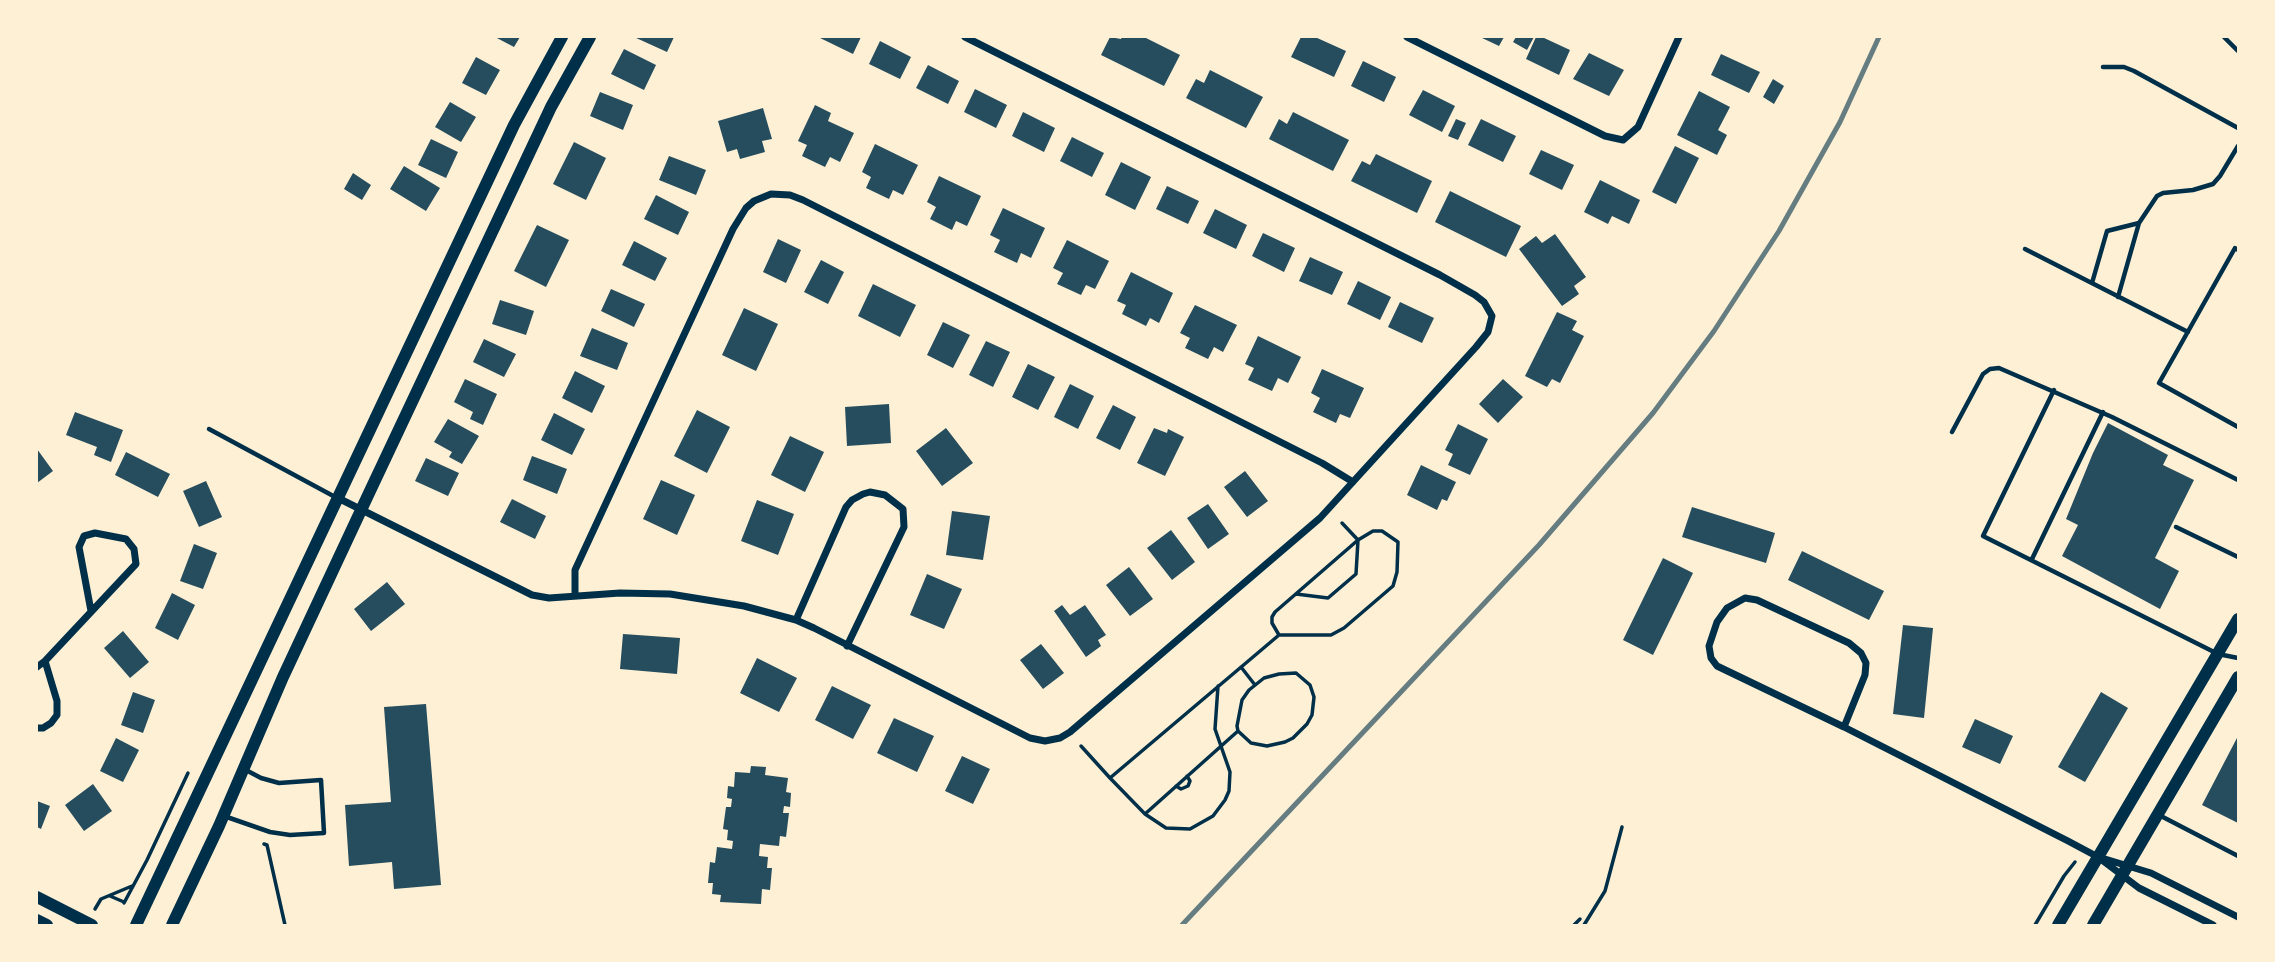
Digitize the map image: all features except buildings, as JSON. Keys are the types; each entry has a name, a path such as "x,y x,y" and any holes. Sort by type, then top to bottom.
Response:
{"street":[{"path":"136,925 514,125 562,37"},
{"path":"172,925 361,510 565,81 590,37"},
{"path":"338,498 532,595 550,598 620,593 691,596 744,606 796,620 1037,740 1059,738 1070,732 1305,532 1476,347 1492,324 1489,309 1475,295 965,37"},
{"path":"1407,37 1605,136 1623,140 1638,127 1679,37"},
{"path":"544,69 565,81"},
{"path":"575,596 575,570 733,229 746,208 754,201 771,194 790,195 816,207 1309,456 1353,482"},
{"path":"796,620 846,507 863,494 870,492 885,495 902,509 904,527 847,646"},
{"path":"37,667 45,661 136,564 134,549 126,540 95,533 84,536 79,547 91,611"},
{"path":"1844,727 1866,675 1866,663 1861,653 1842,640 1758,600 1745,598 1727,608 1717,622 1710,641 1709,653 1713,663 1721,669 1844,727 2125,870 2151,873 2238,916"},
{"path":"2058,925 2238,619"},
{"path":"37,728 51,723 57,715 57,701 45,661"},
{"path":"2094,925 2238,677"},
{"path":"2125,870 2140,888 2213,925"},
{"path":"37,897 92,925"},
{"path":"37,920 47,925"}],"lane":[{"path":"2224,37 2238,51"},
{"path":"2103,67 2124,67 2134,71 2238,128"},
{"path":"2118,297 2139,223 2157,196 2213,184 2238,146"},
{"path":"2092,283 2108,231 2139,223"},
{"path":"2238,250 2235,248 2159,383 2238,427"},
{"path":"2025,249 2188,332"},
{"path":"1952,432 1976,383 1990,369 1999,368 2103,412 2238,480"},
{"path":"2054,390 1983,536 2218,654 2238,658"},
{"path":"2032,559 2103,412"},
{"path":"209,429 338,498"},
{"path":"2176,527 2238,557"},
{"path":"223,816 270,832 290,835 324,833 321,780 279,783 244,769"},
{"path":"2158,814 2238,856"}],"path":[{"path":"1295,594 1328,598 1356,574 1358,540 1342,523"},
{"path":"1110,778 1279,635 1337,633 1393,586 1397,572 1398,542 1382,531 1373,531 1358,540 1272,617 1272,623 1279,635"},
{"path":"1240,667 1255,685"},
{"path":"1296,673 1313,691 1312,715 1293,738 1276,745 1258,746 1238,732 1238,710 1242,700 1255,685 1272,675 1296,673"},
{"path":"1081,746 1157,824 1173,830 1189,829 1213,817 1225,800 1230,782 1230,766 1220,746 1214,722 1218,686"},
{"path":"1145,814 1238,732"},
{"path":"1176,786 1181,789 1188,786 1190,781 1187,776"},
{"path":"1584,925 1605,891 1622,827"},
{"path":"255,840 267,845 285,925"},
{"path":"2035,925 2064,876"},
{"path":"95,908 101,899 134,885"},
{"path":"110,895 124,902"},
{"path":"1574,925 1580,919"}],"railway":[{"path":"1182,925 1539,545 1653,413 1714,331 1779,231 1840,122 1879,37"}]}
